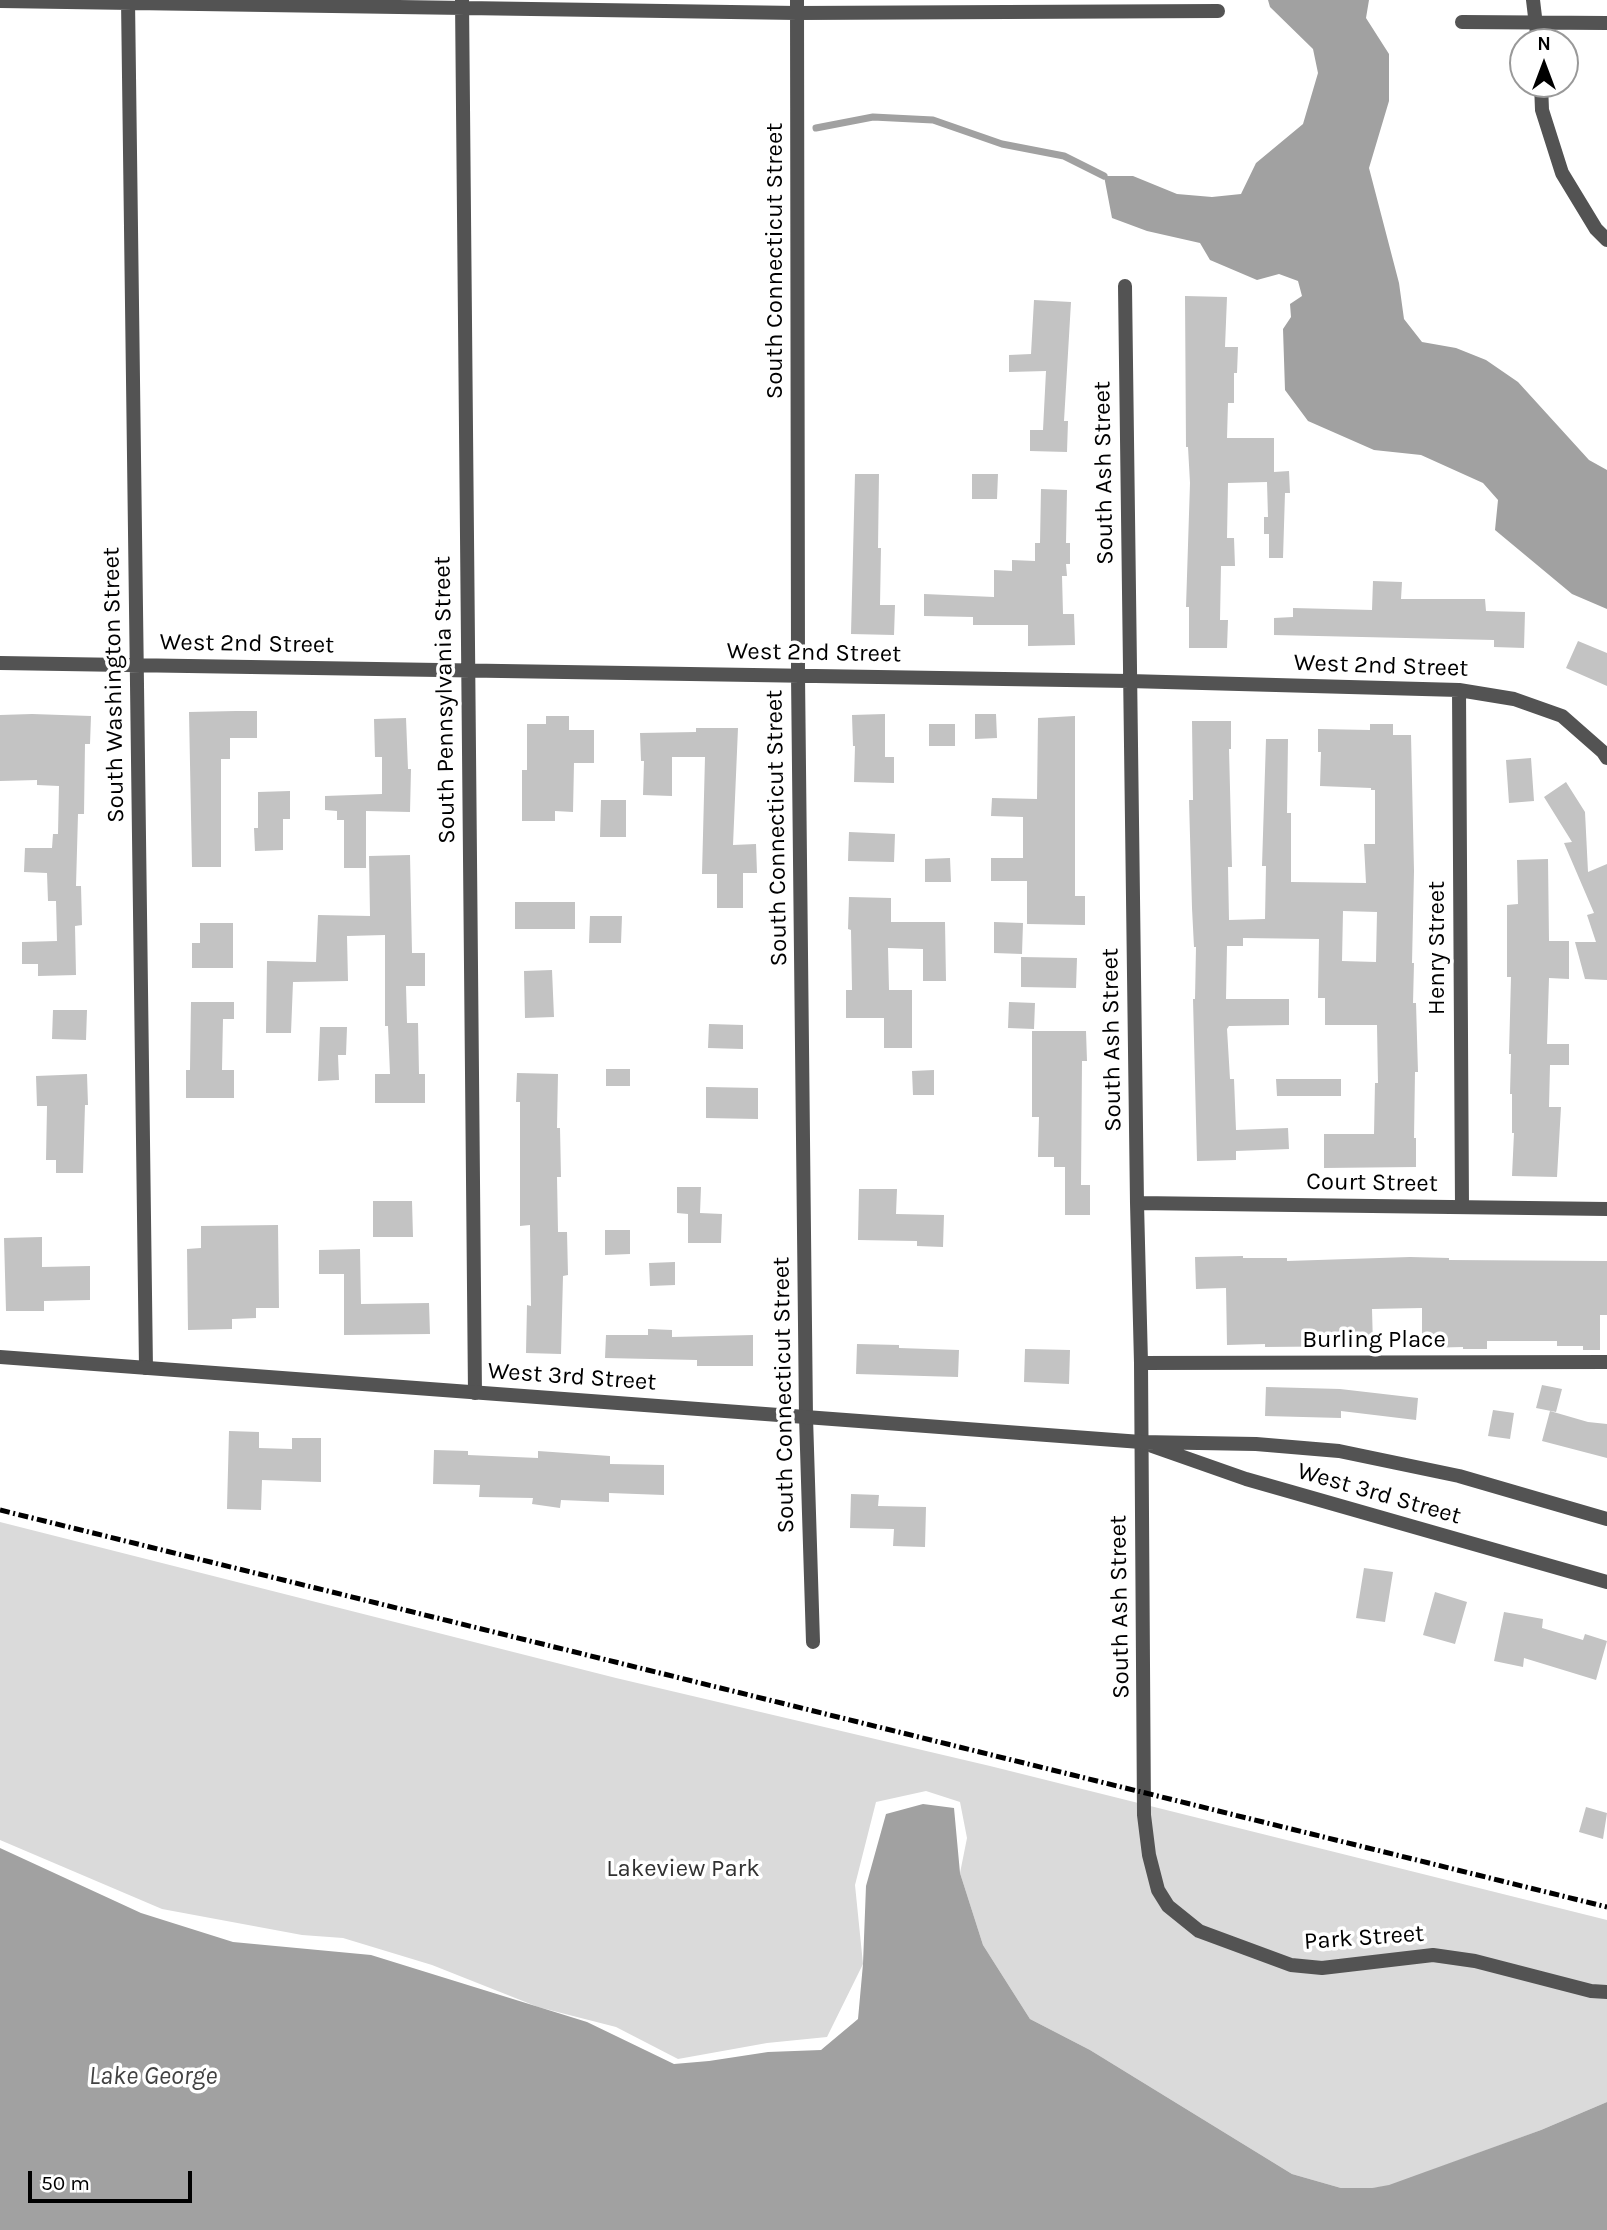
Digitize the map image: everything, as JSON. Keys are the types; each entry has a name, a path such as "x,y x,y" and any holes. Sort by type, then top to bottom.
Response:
{"street":[{"path":"1533,0 1537,28"},
{"path":"0,1 797,7 1052,12 1218,11"},
{"name":"South Washington Street","path":"129,1 146,1368"},
{"name":"South Pennsylvania Street","path":"462,4 475,1393"},
{"name":"South Connecticut Street","path":"797,7 798,676 806,1418 813,1642"},
{"path":"1462,22 1607,23"},
{"path":"1542,98 1542,110 1562,173 1595,229 1607,240"},
{"name":"South Ash Street","path":"1125,286 1145,1793"},
{"name":"West 2nd Street","path":"0,663 1129,681 1458,690 1514,698 1562,716 1604,752 1607,758"},
{"name":"Henry Street","path":"1458,690 1462,1207"},
{"name":"Court Street","path":"1137,1203 1607,1209"},
{"name":"West 3rd Street","path":"0,1357 1141,1442 1256,1444 1339,1451 1459,1476 1607,1519"},
{"name":"Burling Place","path":"1141,1363 1607,1362"},
{"name":"West 3rd Street","path":"1141,1442 1246,1479 1607,1582"},
{"name":"Park Street","path":"1145,1793 1144,1815 1149,1855 1158,1890 1168,1906 1199,1931 1291,1965 1322,1968 1433,1955 1475,1961 1591,1991 1607,1992"}],"green space":[{"name":"Lakeview Park","path":"0,1522 616,1678 990,1766 1607,1920 1607,2102 1541,2130 1389,2186 1341,2188 1292,2174 1090,2050 1030,2019 983,1945 960,1873 967,1838 960,1802 926,1791 876,1802 855,1885 863,1964 827,2037 767,2043 678,2059 616,2027 538,2007 432,1965 343,1938 302,1935 162,1909 0,1840"}],"water":[{"path":"1268,0 1369,0 1366,18 1389,54 1389,101 1369,168 1399,283 1404,319 1422,342 1456,348 1486,360 1518,382 1589,460 1607,470 1607,609 1572,594 1495,530 1498,500 1483,483 1421,455 1374,450 1308,421 1285,390 1283,329 1291,317 1290,304 1302,296 1298,281 1279,274 1257,280 1210,260 1200,243 1147,231 1112,218 1104,176 1133,176 1177,194 1212,197 1241,194 1256,163 1303,124 1318,73 1313,49 1270,7"},
{"name":"Lake George","path":"923,1804 954,1808 960,1873 983,1945 1030,2019 1090,2050 1292,2174 1341,2188 1389,2185 1541,2130 1607,2102 1607,2230 0,2230 0,1848 141,1913 233,1942 371,1955 587,2022 674,2064 768,2052 821,2050 858,2019 866,1886 886,1814"}],"building":[{"path":"1185,296 1227,297 1225,347 1238,347 1237,373 1234,373 1234,403 1228,403 1227,438 1274,438 1274,472 1289,471 1290,493 1285,493 1283,558 1269,558 1269,534 1264,534 1264,517 1268,517 1267,482 1228,483 1227,538 1234,538 1235,566 1221,566 1220,620 1228,620 1227,648 1189,648 1189,607 1186,607 1190,483 1186,447"},
{"path":"1034,300 1071,302 1064,421 1068,421 1067,452 1030,451 1030,430 1043,430 1046,371 1009,372 1009,355 1031,354"},
{"path":"855,474 879,474 880,605 895,605 894,635 851,634"},
{"path":"972,474 998,474 997,499 972,499"},
{"path":"1041,489 1067,490 1066,543 1070,543 1070,564 1066,564 1067,576 1062,576 1063,614 1074,614 1075,645 1028,646 1028,625 973,625 973,617 924,616 924,594 994,597 994,570 1012,571 1012,560 1035,561 1035,543 1040,543"},
{"path":"1373,581 1402,582 1401,599 1485,599 1486,611 1525,612 1524,648 1494,647 1494,640 1274,635 1274,618 1293,617 1293,608 1372,610"},
{"path":"1578,641 1607,653 1607,686 1566,668"},
{"path":"257,711 257,738 230,738 230,759 221,759 221,867 192,867 189,712"},
{"path":"885,714 885,757 894,757 894,783 854,782 852,715"},
{"path":"975,714 996,714 997,738 975,739"},
{"path":"0,715 91,716 90,744 85,744 84,814 78,814 76,886 81,886 82,925 75,926 76,975 38,976 38,964 22,964 22,942 57,941 56,901 48,901 47,873 24,872 25,848 52,848 53,834 58,834 59,786 37,785 37,780 0,781"},
{"path":"546,716 569,716 569,730 594,730 594,763 574,763 573,812 555,811 555,821 522,821 522,770 527,770 527,724 546,724"},
{"path":"1075,716 1075,896 1085,896 1085,925 1027,924 1027,881 991,881 991,858 1023,858 1023,817 991,816 992,798 1037,799 1038,718"},
{"path":"406,718 408,769 411,769 410,812 366,811 366,868 344,868 344,820 337,820 337,811 325,810 325,796 382,794 382,757 375,757 374,719"},
{"path":"1192,721 1231,721 1229,749 1232,867 1228,867 1229,920 1265,919 1266,866 1262,866 1266,739 1288,739 1287,813 1291,813 1291,882 1366,883 1364,844 1375,844 1375,790 1320,786 1321,752 1318,752 1318,729 1370,730 1370,724 1393,724 1393,735 1411,735 1414,871 1412,963 1418,1072 1415,1072 1416,1167 1324,1168 1324,1134 1374,1134 1375,1083 1378,1083 1377,1025 1325,1025 1325,998 1318,998 1319,939 1243,938 1243,946 1227,946 1226,999 1289,999 1289,1025 1229,1026 1227,1029 1230,1079 1234,1079 1236,1130 1288,1128 1289,1149 1236,1151 1236,1160 1197,1161 1193,999 1196,947 1192,908 1189,800 1193,800","holes":["1343,911 1377,912 1376,962 1342,961"]},
{"path":"929,724 955,724 955,746 929,746"},
{"path":"696,728 738,728 733,845 756,844 757,873 743,873 743,908 717,908 717,874 702,874 705,757 672,757 672,796 643,795 644,761 641,761 640,733 696,732"},
{"path":"1531,758 1534,801 1509,803 1506,760"},
{"path":"1566,782 1585,812 1588,872 1607,864 1607,980 1585,979 1575,942 1596,942 1587,915 1594,913 1564,843 1572,842 1544,797"},
{"path":"290,791 290,819 283,819 283,850 255,851 254,828 258,828 258,792"},
{"path":"601,800 626,800 626,837 600,837"},
{"path":"849,832 895,834 894,862 848,861"},
{"path":"410,855 412,953 425,953 425,986 406,986 407,1023 418,1023 419,1074 425,1074 425,1103 375,1103 375,1074 390,1074 388,1026 385,1026 385,935 347,936 348,981 293,982 291,1033 266,1033 267,961 316,962 318,915 370,916 369,856"},
{"path":"950,858 951,882 925,882 925,859"},
{"path":"1548,859 1549,941 1569,941 1569,979 1549,978 1547,1044 1569,1044 1569,1065 1550,1065 1549,1107 1561,1107 1557,1177 1512,1176 1514,1133 1510,1094 1511,977 1507,977 1507,905 1518,904 1517,860"},
{"path":"849,897 891,898 891,922 945,922 946,981 923,981 923,949 888,948 889,990 912,990 912,1048 884,1048 884,1018 846,1018 846,990 852,990"},
{"path":"515,902 575,902 575,929 515,929"},
{"path":"590,916 622,916 621,943 589,943"},
{"path":"994,922 1023,923 1022,954 994,953"},
{"path":"200,923 233,923 233,968 192,968 192,943 200,943"},
{"path":"1021,957 1077,958 1076,988 1021,987"},
{"path":"552,970 554,1017 525,1018 524,971"},
{"path":"191,1002 234,1002 234,1019 223,1019 222,1070 234,1070 234,1098 186,1098 186,1070 190,1070"},
{"path":"1009,1002 1035,1003 1034,1029 1008,1028"},
{"path":"53,1010 87,1010 86,1040 52,1039"},
{"path":"709,1024 743,1025 743,1049 708,1048"},
{"path":"320,1027 347,1027 346,1055 338,1055 339,1080 318,1081"},
{"path":"1032,1031 1086,1031 1087,1061 1082,1061 1081,1185 1090,1185 1090,1215 1065,1215 1065,1167 1054,1167 1054,1157 1038,1157 1039,1117 1032,1117"},
{"path":"606,1069 630,1069 630,1086 606,1086"},
{"path":"934,1070 934,1095 913,1095 912,1071"},
{"path":"517,1073 558,1074 557,1128 560,1128 561,1177 557,1177 558,1232 567,1232 568,1275 563,1276 561,1354 526,1353 527,1305 531,1306 530,1225 520,1226 520,1102 516,1102"},
{"path":"87,1074 88,1105 85,1105 83,1173 56,1173 56,1160 46,1160 47,1106 37,1106 36,1076"},
{"path":"1276,1079 1341,1079 1341,1096 1277,1096"},
{"path":"706,1087 758,1088 758,1119 706,1118"},
{"path":"677,1187 701,1187 700,1213 722,1214 721,1243 688,1243 688,1214 677,1213"},
{"path":"859,1189 897,1189 896,1214 944,1215 943,1247 917,1246 917,1241 858,1240"},
{"path":"373,1201 412,1201 413,1237 373,1237"},
{"path":"278,1225 279,1308 256,1308 256,1318 232,1319 232,1329 188,1330 187,1249 201,1248 201,1226"},
{"path":"605,1230 630,1230 630,1254 605,1255"},
{"path":"42,1237 42,1267 90,1266 90,1300 44,1301 44,1311 6,1311 4,1238"},
{"path":"360,1249 361,1304 429,1303 430,1334 344,1335 344,1274 319,1274 319,1250"},
{"path":"1195,1257 1287,1258 1287,1261 1410,1257 1449,1260 1607,1261 1607,1315 1600,1315 1600,1350 1583,1350 1583,1346 1557,1346 1557,1341 1487,1341 1487,1349 1422,1348 1422,1308 1372,1309 1373,1346 1227,1345 1226,1288 1196,1289"},
{"path":"675,1262 675,1285 650,1286 649,1263"},
{"path":"648,1329 672,1330 672,1337 753,1335 753,1366 697,1366 697,1360 605,1358 606,1335 648,1335"},
{"path":"857,1344 959,1350 958,1377 856,1374"},
{"path":"1025,1349 1070,1350 1069,1384 1024,1382"},
{"path":"1542,1385 1562,1389 1556,1412 1536,1408"},
{"path":"1266,1387 1340,1389 1418,1398 1416,1420 1341,1411 1341,1418 1265,1416"},
{"path":"1493,1410 1514,1413 1510,1439 1488,1436"},
{"path":"1550,1411 1588,1422 1607,1424 1607,1458 1542,1441"},
{"path":"229,1431 259,1432 259,1448 292,1449 292,1438 321,1438 321,1482 262,1480 261,1510 227,1509"},
{"path":"434,1450 468,1451 468,1455 538,1458 538,1451 610,1456 610,1464 664,1465 664,1495 609,1493 609,1502 561,1500 560,1508 532,1504 533,1498 479,1497 480,1485 433,1484"},
{"path":"851,1494 879,1495 878,1506 926,1507 925,1547 893,1546 894,1529 850,1528"},
{"path":"1364,1568 1393,1572 1385,1622 1356,1618"},
{"path":"1435,1592 1467,1602 1455,1644 1423,1635"},
{"path":"1504,1612 1543,1619 1542,1628 1583,1640 1585,1634 1607,1641 1596,1680 1524,1658 1523,1667 1494,1661"},
{"path":"1586,1807 1607,1813 1603,1839 1579,1832"}],"waterway":[{"path":"816,128 873,117 933,120 1002,144 1064,156 1104,176"}],"railway":[{"path":"0,1510 1607,1907"}]}
